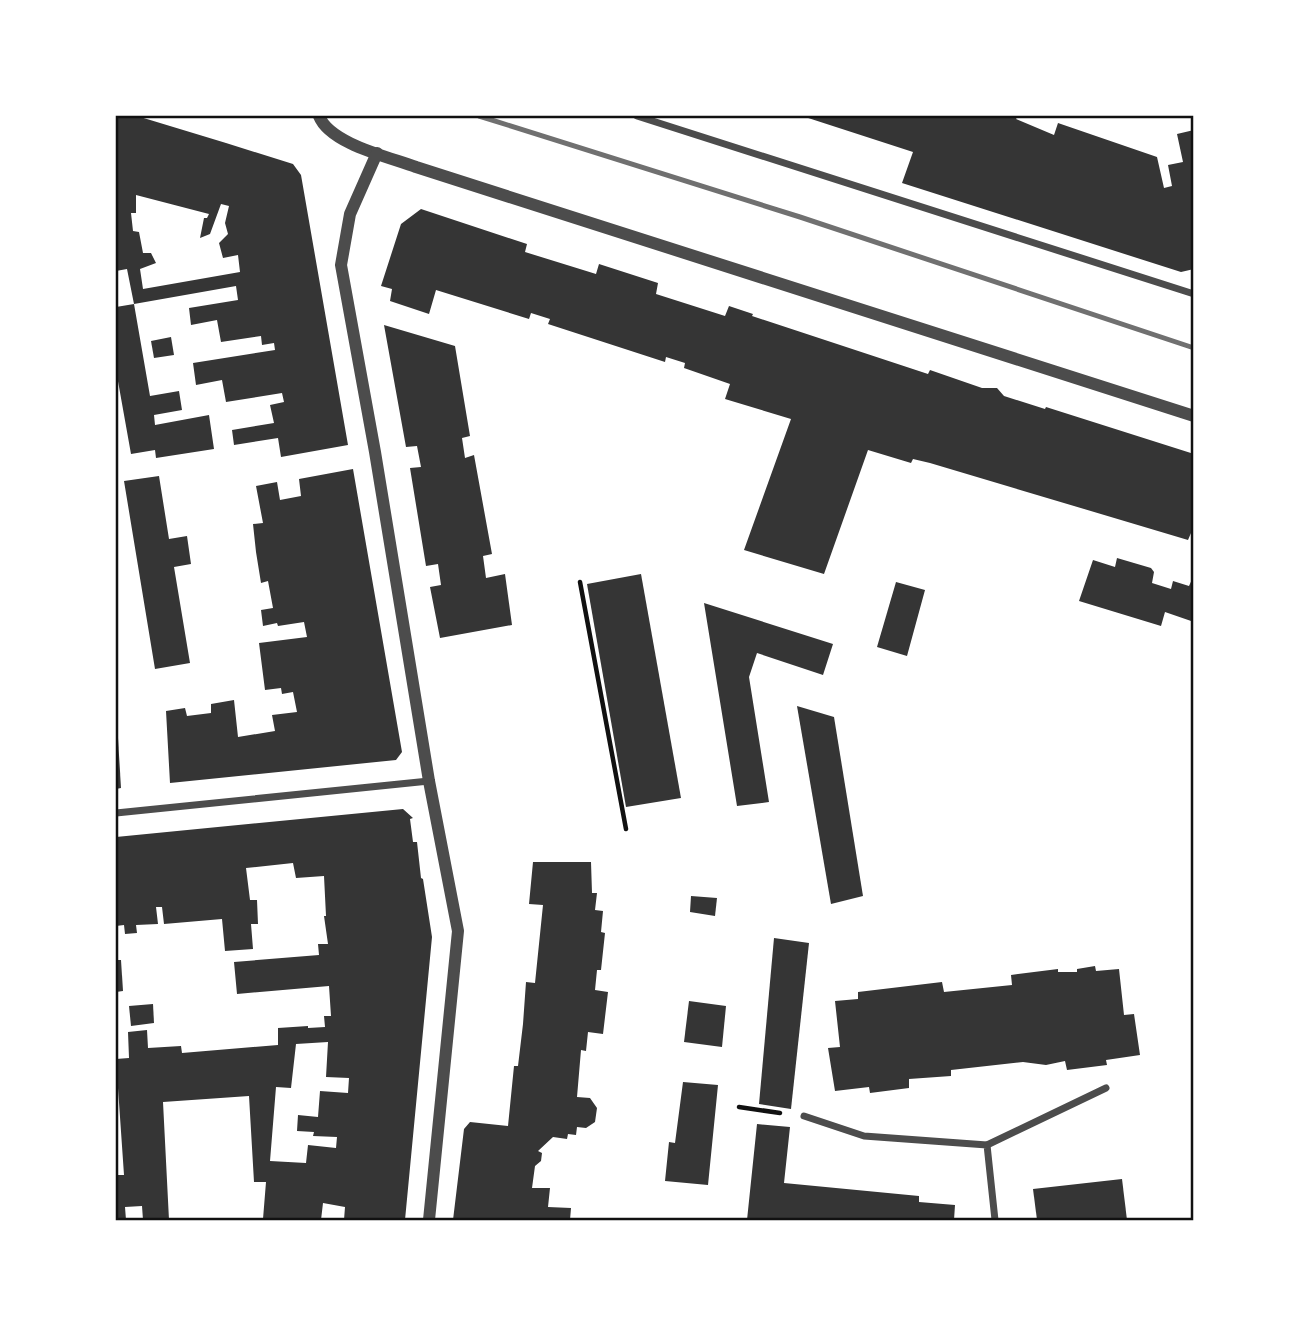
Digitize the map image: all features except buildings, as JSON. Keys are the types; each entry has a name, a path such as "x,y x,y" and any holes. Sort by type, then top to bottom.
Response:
{"street":[{"path":"319,116 322,123 344,141 416,167 1194,416"},
{"path":"637,116 1194,293"},
{"path":"377,153 350,214 341,265 429,781 458,931 429,1220"},
{"path":"116,813 429,781"},
{"path":"804,1116 864,1136 987,1145 1106,1088"},
{"path":"987,1145 995,1220"}],"path":[{"path":"580,582 626,829"},
{"path":"739,1107 804,1116"}],"railway":[{"path":"479,116 800,217 1194,348"}]}
